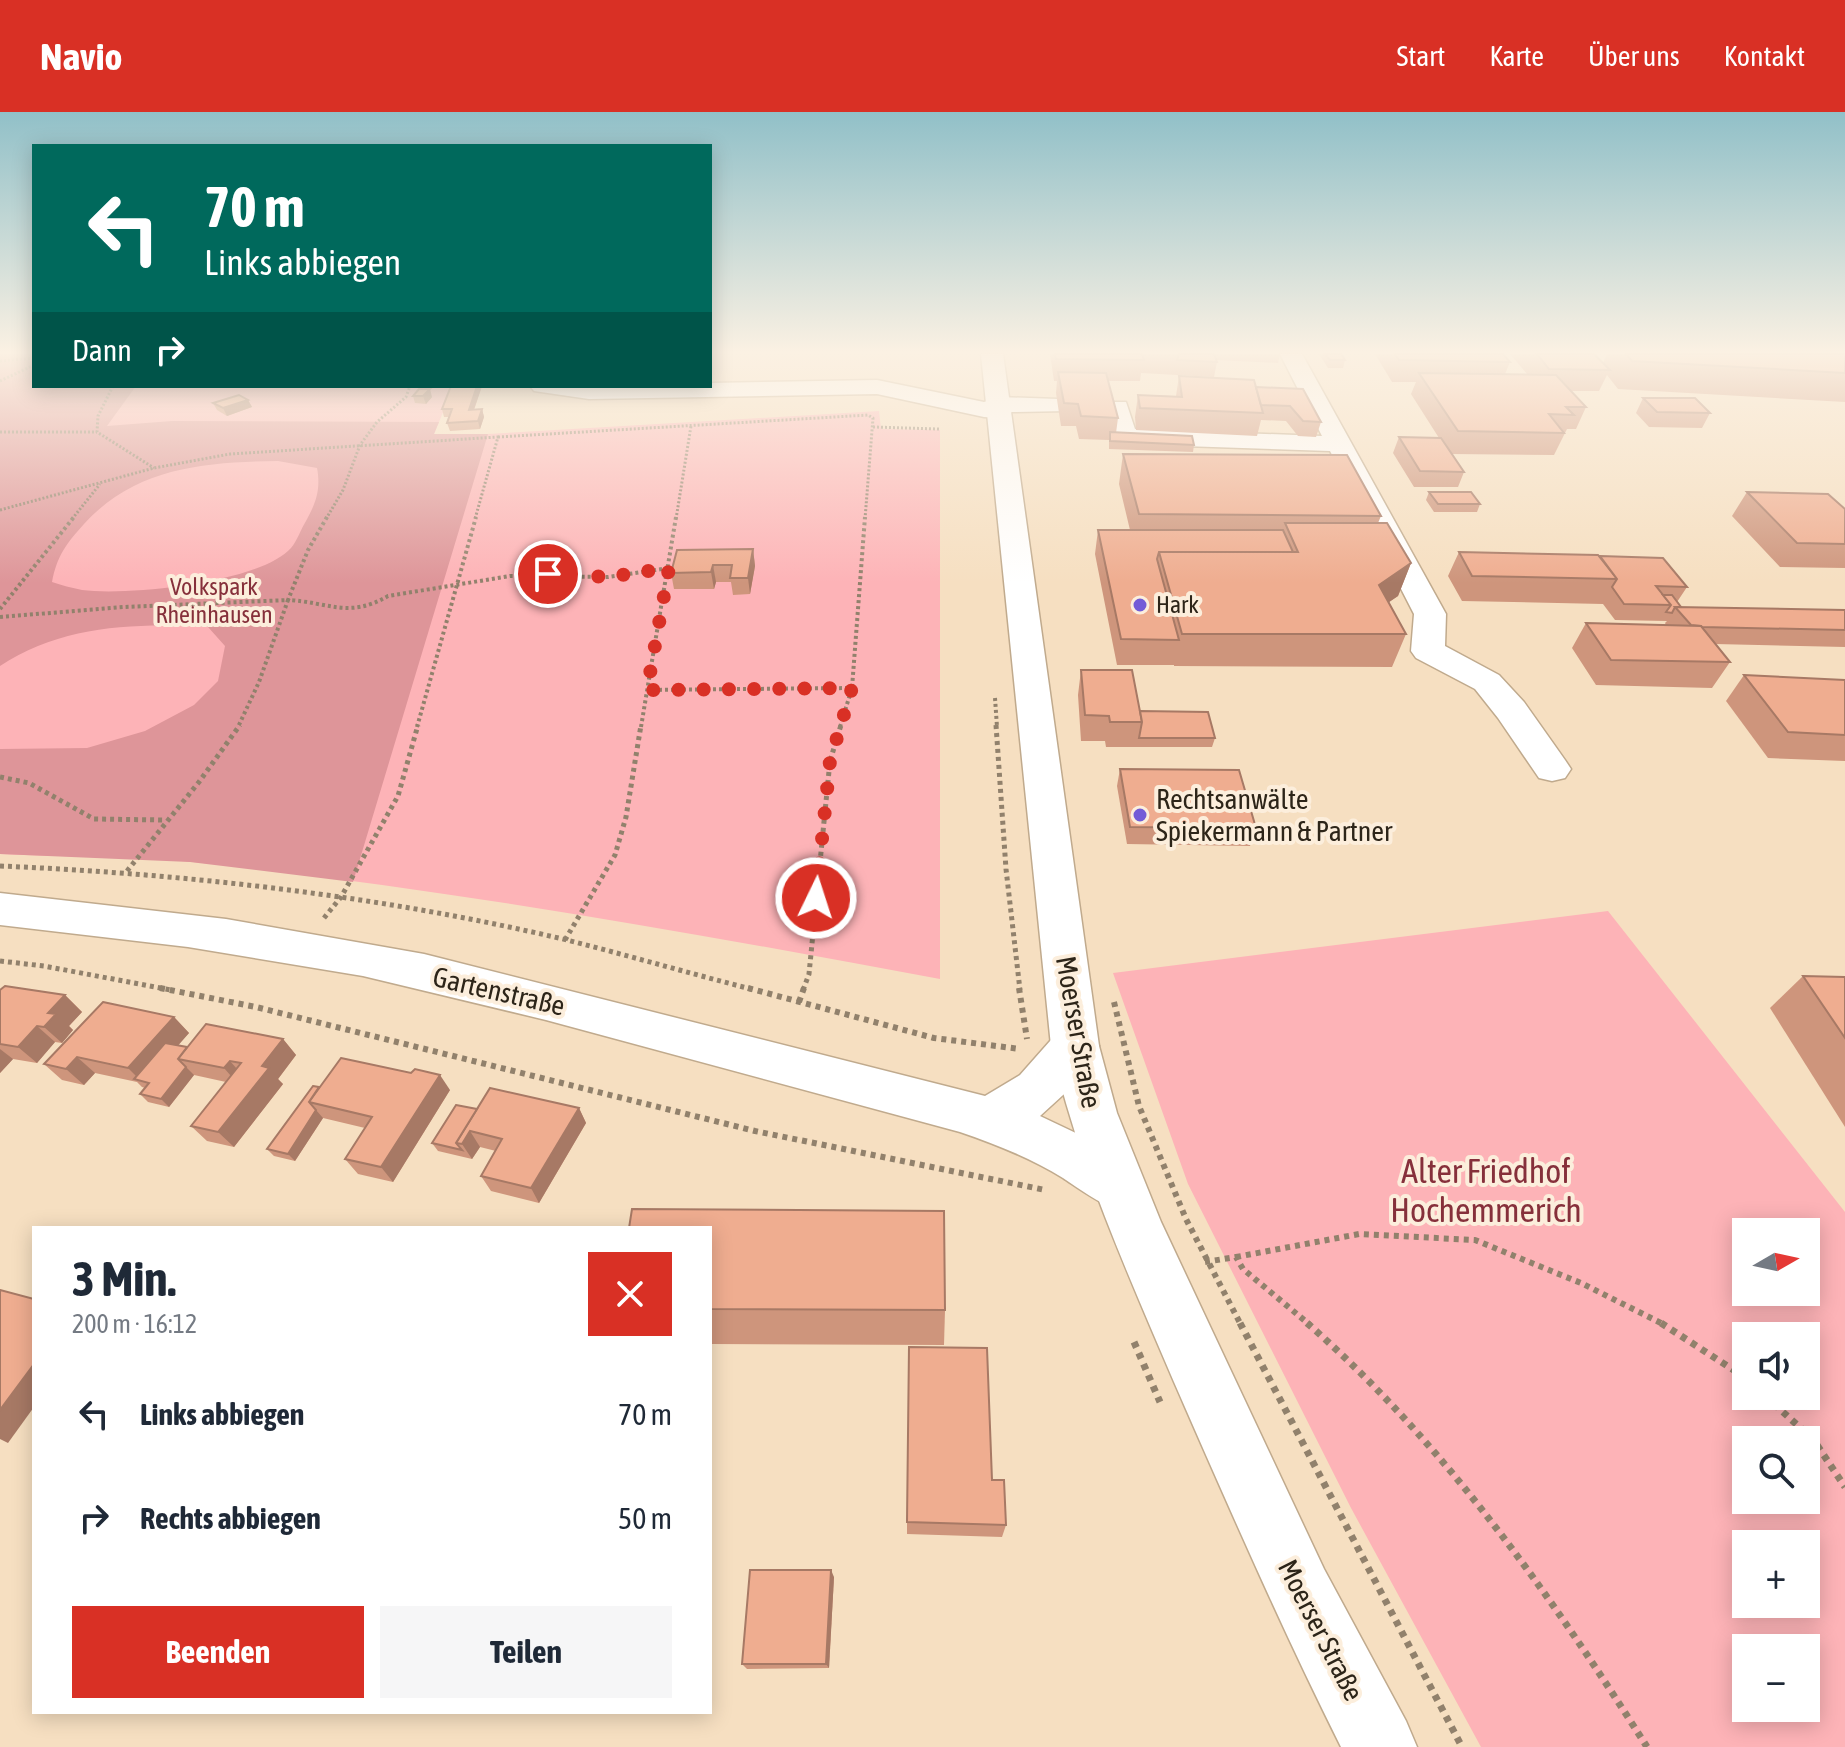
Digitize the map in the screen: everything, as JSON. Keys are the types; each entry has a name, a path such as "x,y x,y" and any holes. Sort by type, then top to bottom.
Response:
{"street":[{"name":"Moerser Straße","path":"1001,430 1052,1048 1092,1113 1117,1185 1300,1593 1380,1747"},
{"path":"1124,430 1124,436 1339,444"},
{"path":"1332,430 1430,614 1428,651 1487,682 1511,710 1552,769"},
{"name":"Gartenstraße","path":"0,909 302,947 530,997 988,1119 1089,1164 1117,1185"},
{"path":"988,1119 1022,1104 1059,1070 1052,1048"}],"path":[{"path":"126,871 165,820 206,775 241,722 308,550 343,490 360,445 371,430"},
{"path":"0,510 154,468 230,454 616,430"},
{"path":"565,940 615,855 626,817 690,430"},
{"path":"799,1002 809,974 830,761 852,688 873,430"},
{"path":"0,432 97,432 146,459 154,468"},
{"path":"302,947 341,897 398,796 498,437"},
{"path":"0,609 101,483"},
{"path":"0,617 124,607 288,600 302,600 335,611 351,612 378,603 388,596 510,576 608,577 669,568"},
{"path":"647,690 852,688"},
{"path":"0,777 29,783 94,819 165,820"},
{"path":"0,866 126,871 341,897 565,940 934,1038 1052,1048"},
{"path":"0,961 44,966 256,1007 755,1131 1040,1191 1051,1190"},
{"path":"1111,989 1139,1106 1207,1263 1462,1747"},
{"path":"1207,1263 1359,1234 1475,1240 1581,1283 1664,1324 1732,1369"},
{"path":"1236,1257 1243,1269 1318,1332 1414,1432 1498,1528 1585,1647 1647,1747"},
{"path":"1781,1410 1813,1439 1845,1487"}],"green space":[{"path":"0,430 436,430 434,434 488,434 551,430 940,430 940,979 661,929 381,885 169,860 0,854"},
{"name":"Volkspark Rheinhausen","path":"0,430 436,430 434,434 488,434 353,882 190,862 0,854 0,749 87,748 145,731 194,705 218,681 225,646 208,627 154,626 74,635 24,652 0,666","holes":["278,461 317,468 315,502 291,548 275,560 252,570 192,584 129,591 82,590 52,582 63,551 84,524 104,505 149,479 198,466"]},
{"name":"Alter Friedhof Hochemmerich","path":"1608,911 1845,1212 1845,1747 1481,1747 1351,1508 1188,1184 1113,973"}],"building":[{"path":"1562,430 1564,433 1458,431"},
{"path":"1110,432 1192,436 1194,445 1110,441"},
{"path":"1399,437 1441,438 1464,472 1420,471"},
{"path":"1123,454 1347,455 1381,516 1139,514"},
{"path":"1429,492 1471,492 1480,504 1438,504"},
{"path":"1747,492 1828,494 1845,509 1845,544 1797,543"},
{"path":"1285,523 1387,523 1411,563 1379,585 1406,634 1182,634 1159,552 1298,552"},
{"path":"1098,530 1283,530 1293,552 1159,552 1157,559 1179,640 1121,639"},
{"path":"753,549 748,578 730,578 732,565 713,565 711,572 671,573 677,550"},
{"path":"1459,552 1598,555 1617,579 1472,576"},
{"path":"1600,556 1663,558 1687,587 1656,586 1671,605 1624,604 1612,587 1617,579"},
{"path":"1663,595 1672,595 1681,607 1675,607 1672,613 1666,612 1671,605"},
{"path":"1675,607 1845,610 1845,630 1702,627 1691,625"},
{"path":"1586,623 1701,626 1730,662 1611,660"},
{"path":"1081,670 1132,670 1142,722 1110,722 1109,716 1085,715"},
{"path":"1744,675 1845,680 1845,735 1788,732"},
{"path":"1140,711 1208,712 1215,738 1139,738 1142,722"},
{"path":"1120,769 1239,770 1256,828 1130,827"},
{"path":"1803,976 1845,977 1845,1038"},
{"path":"5,986 65,995 48,1013 56,1014 44,1027 37,1026 18,1047 0,1044 0,990"},
{"path":"103,1002 174,1017 128,1068 77,1057 66,1069 44,1064"},
{"path":"206,1024 283,1039 262,1066 269,1068 218,1132 191,1126 241,1063 230,1061 224,1068 178,1059"},
{"path":"165,1043 187,1047 178,1059 186,1067 161,1099 140,1094 149,1083 134,1079"},
{"path":"341,1058 411,1073 415,1069 440,1075 381,1167 345,1159 372,1117 309,1102"},
{"path":"313,1086 319,1087 309,1102 316,1110 288,1154 267,1149"},
{"path":"490,1088 579,1108 531,1188 481,1176 502,1139 470,1131 462,1144 456,1143"},
{"path":"456,1105 477,1109 456,1143 462,1150 432,1143"},
{"path":"632,1209 944,1211 945,1310 712,1309 712,1226 629,1226"},
{"path":"0,1290 32,1298 32,1367 0,1410"},
{"path":"909,1347 987,1348 992,1480 1004,1480 1006,1525 907,1522"},
{"path":"750,1570 831,1570 826,1664 742,1664"}],"place":[{"name":"Hark","path":"1140,605"},
{"name":"Rechtsanwälte Spiekermann & Partner","path":"1140,815"}],"route":[{"path":"548,574 608,577 669,568 647,690 852,688 830,761 816,898"}]}
